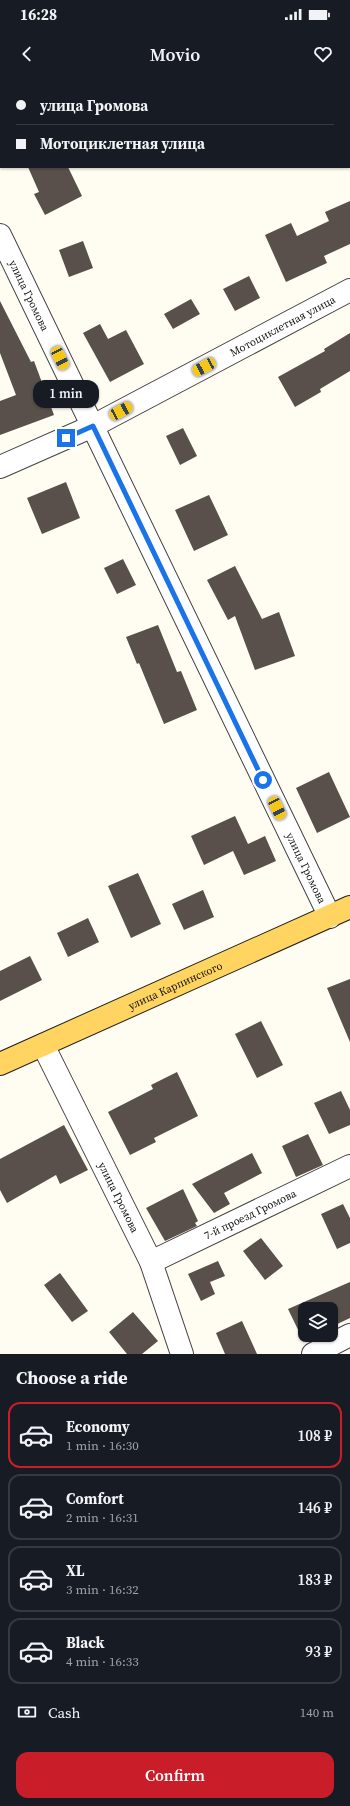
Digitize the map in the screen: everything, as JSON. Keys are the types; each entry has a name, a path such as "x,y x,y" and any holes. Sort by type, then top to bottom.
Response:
{"main road":[{"name":"улица Карпинского","path":"0,1064 350,907"}],"street":[{"name":"улица Громова","path":"0,235 330,917"},
{"name":"Мотоциклетная улица","path":"0,467 93,426 350,290"},
{"name":"улица Громова","path":"43,1045 151,1262 182,1354"},
{"name":"7-й проезд Громова","path":"151,1262 350,1166"},
{"path":"313,1354 350,1335"}],"building":[{"path":"28,168 68,168 82,196 45,215 34,194 39,192"},
{"path":"350,201 350,244 324,256 327,263 286,282 265,235 291,223 297,236 329,221 325,212"},
{"path":"83,241 93,268 69,277 59,250"},
{"path":"249,276 260,298 235,311 223,289"},
{"path":"191,299 200,314 173,329 164,314"},
{"path":"0,301 31,362 34,361 54,415 0,435 0,401 16,395 0,353"},
{"path":"100,324 108,339 126,330 144,364 110,382 83,333"},
{"path":"350,333 350,371 320,389 321,392 295,407 278,377 325,351 324,349"},
{"path":"183,428 197,456 180,465 166,436"},
{"path":"66,482 80,518 42,534 27,498"},
{"path":"209,495 228,535 194,551 175,510"},
{"path":"123,559 136,585 117,594 104,568"},
{"path":"235,566 262,619 279,612 295,656 255,670 235,616 228,620 207,580"},
{"path":"158,625 177,672 181,671 197,710 164,724 139,663 137,664 126,637"},
{"path":"329,772 350,817 317,833 296,788"},
{"path":"235,816 248,844 265,836 276,861 244,875 233,851 204,865 191,836"},
{"path":"138,873 161,924 131,938 108,886"},
{"path":"203,890 214,917 184,930 172,904"},
{"path":"88,918 99,942 68,957 57,933"},
{"path":"30,956 42,980 0,1001 0,971"},
{"path":"350,979 350,1042 327,988"},
{"path":"261,1021 283,1065 257,1078 235,1034"},
{"path":"177,1072 198,1116 154,1138 156,1142 130,1155 108,1112 153,1089 151,1085"},
{"path":"341,1091 350,1110 350,1125 329,1134 314,1103"},
{"path":"64,1125 88,1170 60,1184 56,1175 7,1203 0,1190 0,1159"},
{"path":"308,1134 323,1165 296,1177 282,1146"},
{"path":"252,1153 262,1173 224,1193 230,1204 214,1213 192,1184"},
{"path":"183,1189 198,1221 195,1223 197,1226 165,1241 146,1208"},
{"path":"343,1204 350,1218 350,1243 337,1249 321,1214"},
{"path":"261,1238 283,1266 265,1280 243,1251"},
{"path":"218,1261 225,1276 210,1282 215,1294 201,1301 188,1274"},
{"path":"60,1273 88,1311 72,1322 44,1285"},
{"path":"350,1282 350,1318 338,1324 338,1302 304,1302"},
{"path":"298,1305 298,1330 288,1309"},
{"path":"133,1312 158,1341 142,1354 127,1354 109,1332"},
{"path":"242,1321 257,1354 225,1354 216,1333"}],"route":[{"path":"66,438 93,426 263,780"}]}
